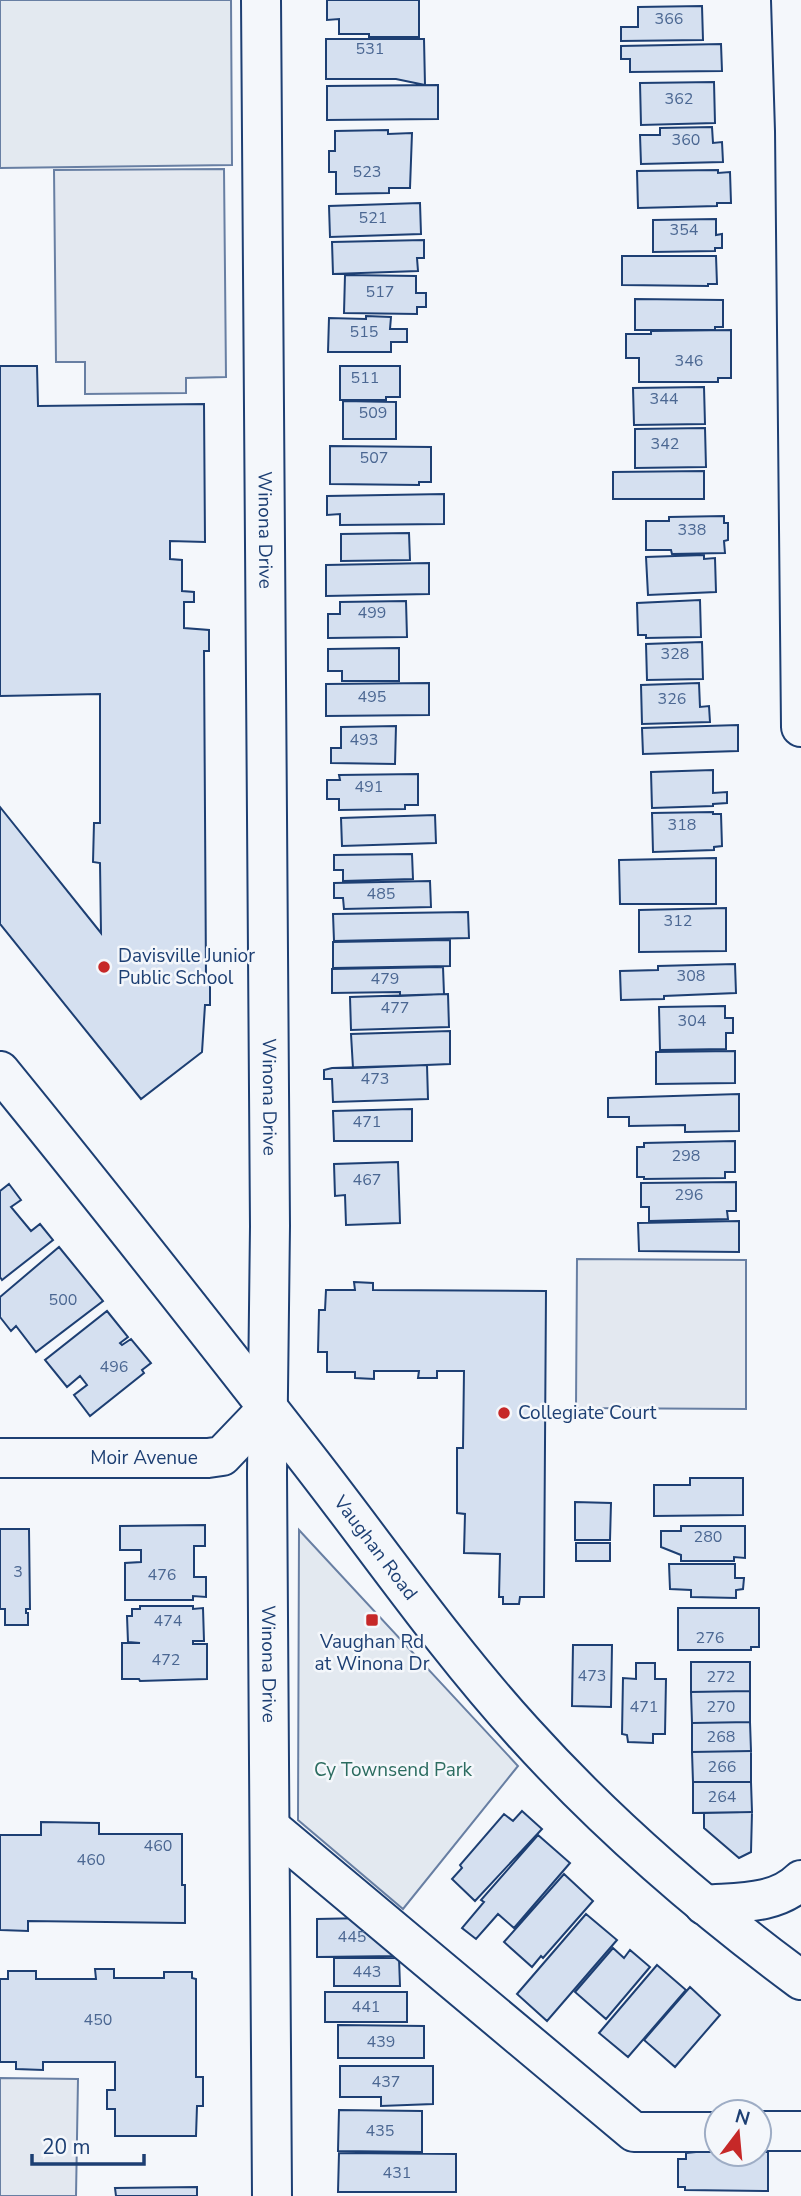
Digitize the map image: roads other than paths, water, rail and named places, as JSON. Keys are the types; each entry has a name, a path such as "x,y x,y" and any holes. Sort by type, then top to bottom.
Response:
{"street":[{"name":"Winona Drive","path":"261,0 270,1212 268,1408 272,2196"},
{"path":"791,0 795,131 801,727"},
{"name":"Vaughan Road","path":"0,1071 117,1213 449,1644 522,1731 632,1845 801,1980"},
{"name":"Moir Avenue","path":"0,1458 222,1456 268,1408"},
{"path":"270,1828 634,2132 703,2132"},
{"path":"704,1905 771,1898 793,1889 801,1880"},
{"path":"773,2131 801,2131"}],"place":[{"name":"Davisville Junior Public School","path":"104,967"},
{"name":"Collegiate Court","path":"504,1413"},
{"name":"Vaughan Rd at Winona Dr","path":"372,1620"}],"park label":[{"name":"Cy Townsend Park","path":"393,1770"}]}
